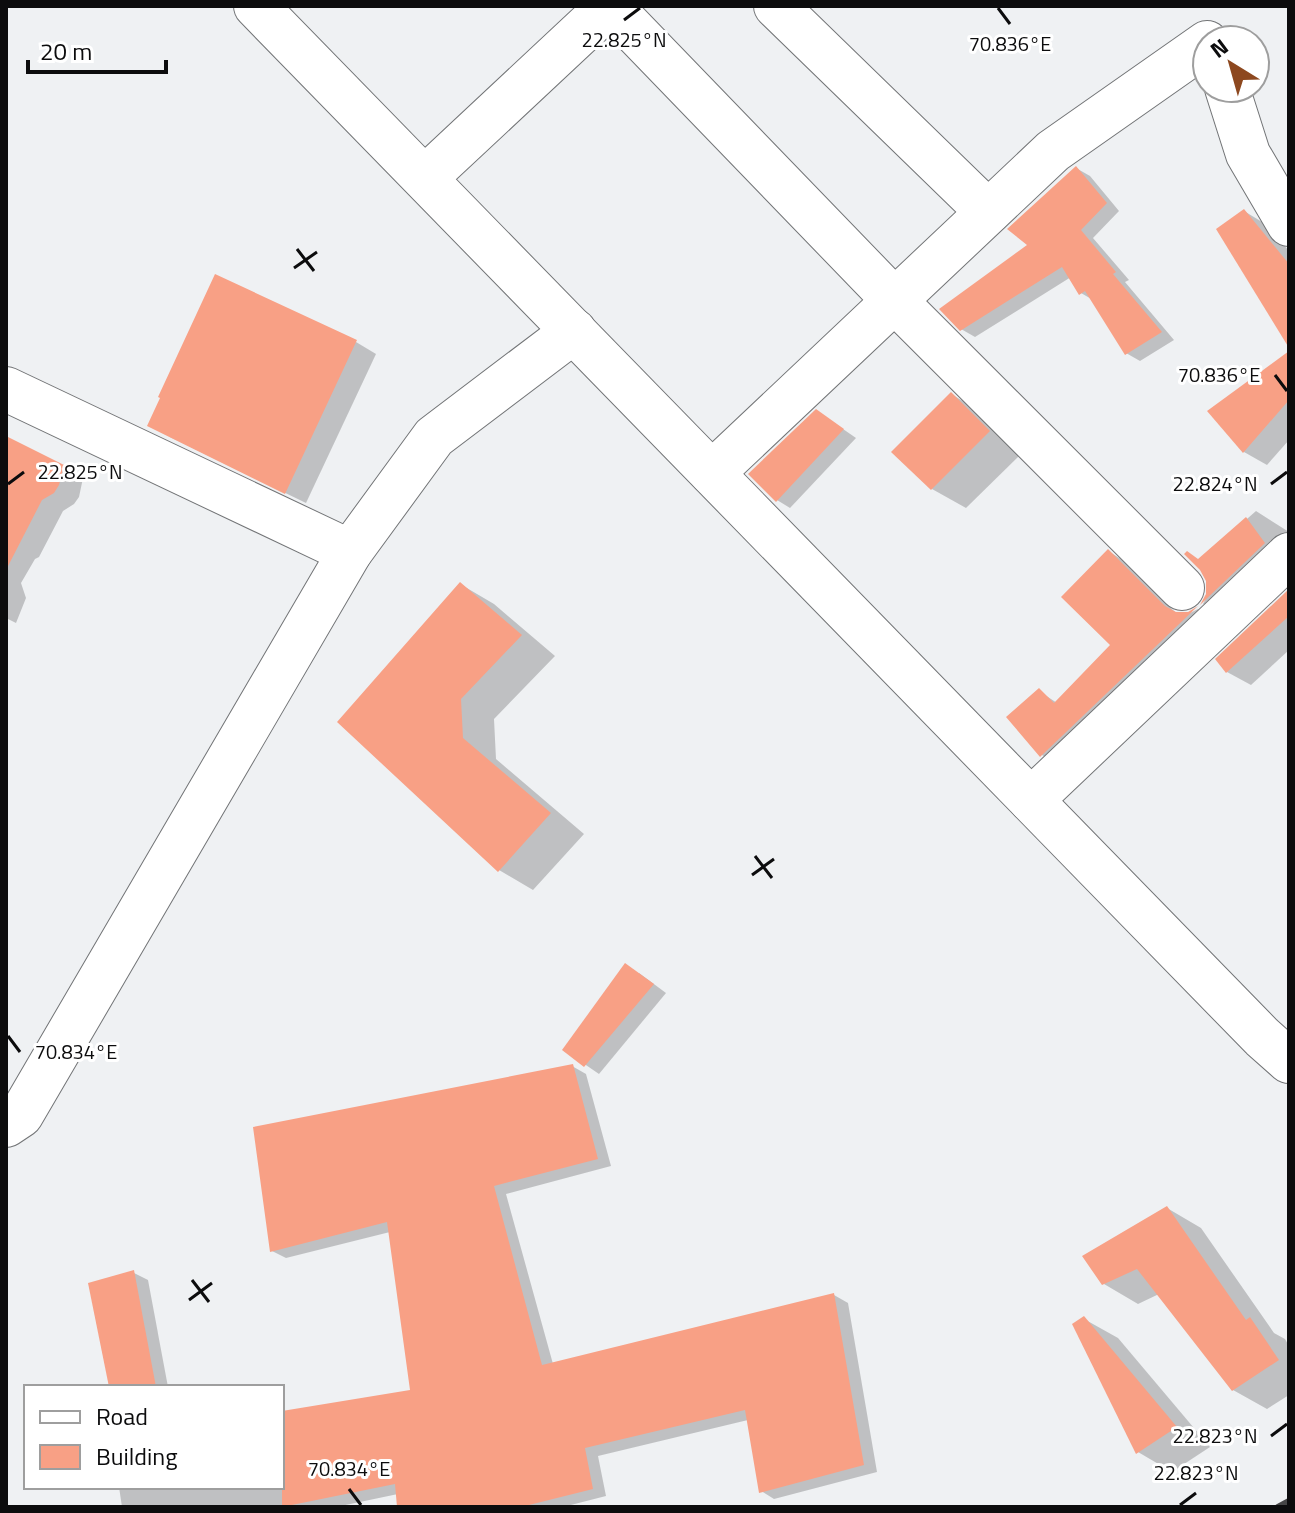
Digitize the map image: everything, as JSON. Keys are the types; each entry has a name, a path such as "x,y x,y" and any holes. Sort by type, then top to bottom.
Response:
{"street":[{"path":"256,6 1262,1037 1289,1061"},
{"path":"425,178 610,6 895,301 1182,588"},
{"path":"776,6 988,212"},
{"path":"712,473 1053,151 1191,55"},
{"path":"1232,104 1248,154 1289,224"},
{"path":"6,1125 21,1115 350,552 434,437 574,331"},
{"path":"6,389 350,552"},
{"path":"1031,800 1289,555"}],"building":[{"path":"1076,166 1107,203 1081,230 1162,332 1125,355 1085,291 1079,295 1062,267 960,331 939,309 1027,245 1007,229"},
{"path":"1244,209 1289,264 1289,348 1216,229"},
{"path":"215,274 357,340 285,494 147,426"},
{"path":"1289,351 1289,400 1243,453 1207,411"},
{"path":"951,392 990,431 931,490 891,452"},
{"path":"816,409 844,429 776,502 748,474"},
{"path":"6,436 64,465 59,485 54,493 42,500 6,570"},
{"path":"1246,517 1265,543 1200,605 1206,594 1206,581 1184,554 1187,551 1198,559"},
{"path":"1108,549 1165,606 1176,612 1188,612 1198,606 1040,757 1006,717 1039,688 1054,703 1110,645 1061,597"},
{"path":"460,582 522,635 461,699 463,738 551,813 498,872 337,722"},
{"path":"1289,589 1289,616 1226,673 1215,659"},
{"path":"625,963 654,984 584,1067 562,1050"},
{"path":"573,1064 598,1159 494,1186 542,1365 834,1293 864,1465 759,1493 745,1410 585,1448 593,1489 521,1507 397,1507 395,1484 282,1507 284,1411 410,1390 387,1222 270,1252 253,1127"},
{"path":"1167,1206 1246,1320 1250,1317 1279,1360 1232,1391 1137,1269 1102,1285 1082,1256"},
{"path":"134,1270 156,1385 109,1385 88,1283"},
{"path":"1084,1316 1177,1427 1136,1454 1072,1324"}],"railway":[{"path":"1278,1507 1289,1501"}]}
